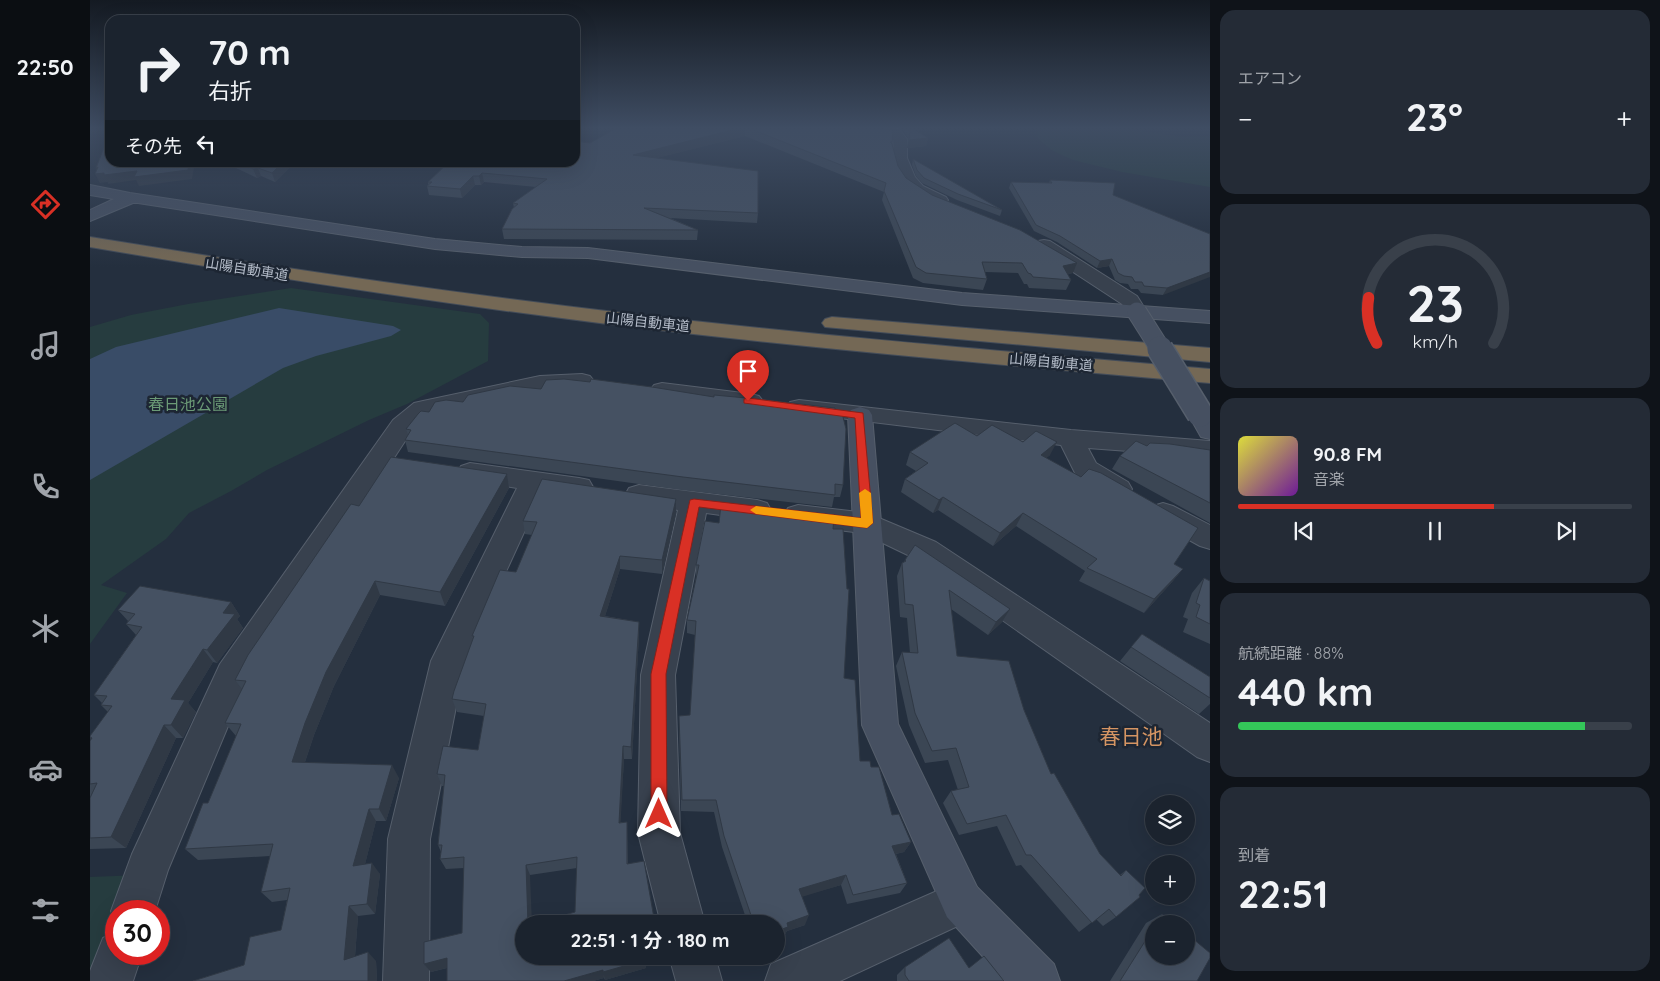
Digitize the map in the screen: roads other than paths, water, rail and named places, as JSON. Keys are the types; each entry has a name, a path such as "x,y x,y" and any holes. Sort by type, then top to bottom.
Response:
{"highway":[{"name":"山陽自動車道","path":"90,226 459,283 796,320"},
{"name":"山陽自動車道","path":"90,242 294,277 633,321 806,340 1210,376"},
{"name":"山陽自動車道","path":"816,321 1210,355"}],"street":[{"path":"907,175 916,188 958,208"},
{"path":"90,190 127,199 138,198 435,244 522,252 588,253 962,299 1210,317"},
{"path":"90,216 127,199"},
{"path":"1032,240 1050,248 1130,300 1205,423"},
{"path":"137,900 147,869 232,674 402,426 423,408 540,383 582,381 612,385"},
{"path":"641,388 860,415 1071,438 1210,449"},
{"path":"860,415 880,725 962,902 1037,981"},
{"path":"1071,438 1085,469 1210,538"},
{"path":"380,458 409,462"},
{"path":"448,468 694,503 867,523 925,550 1210,744"},
{"path":"406,981 409,839 448,662 534,481"},
{"path":"681,915 659,833 658,674 694,503"},
{"path":"788,981 962,902"},
{"path":"110,981 115,965"},
{"path":"695,965 699,981"}],"water":[{"path":"279,308 393,326 401,330 391,336 316,356 283,368 90,480 90,359 116,347"}],"district":[{"name":"春日池","path":"1131,736"}],"park label":[{"name":"春日池公園","path":"188,404"}]}
